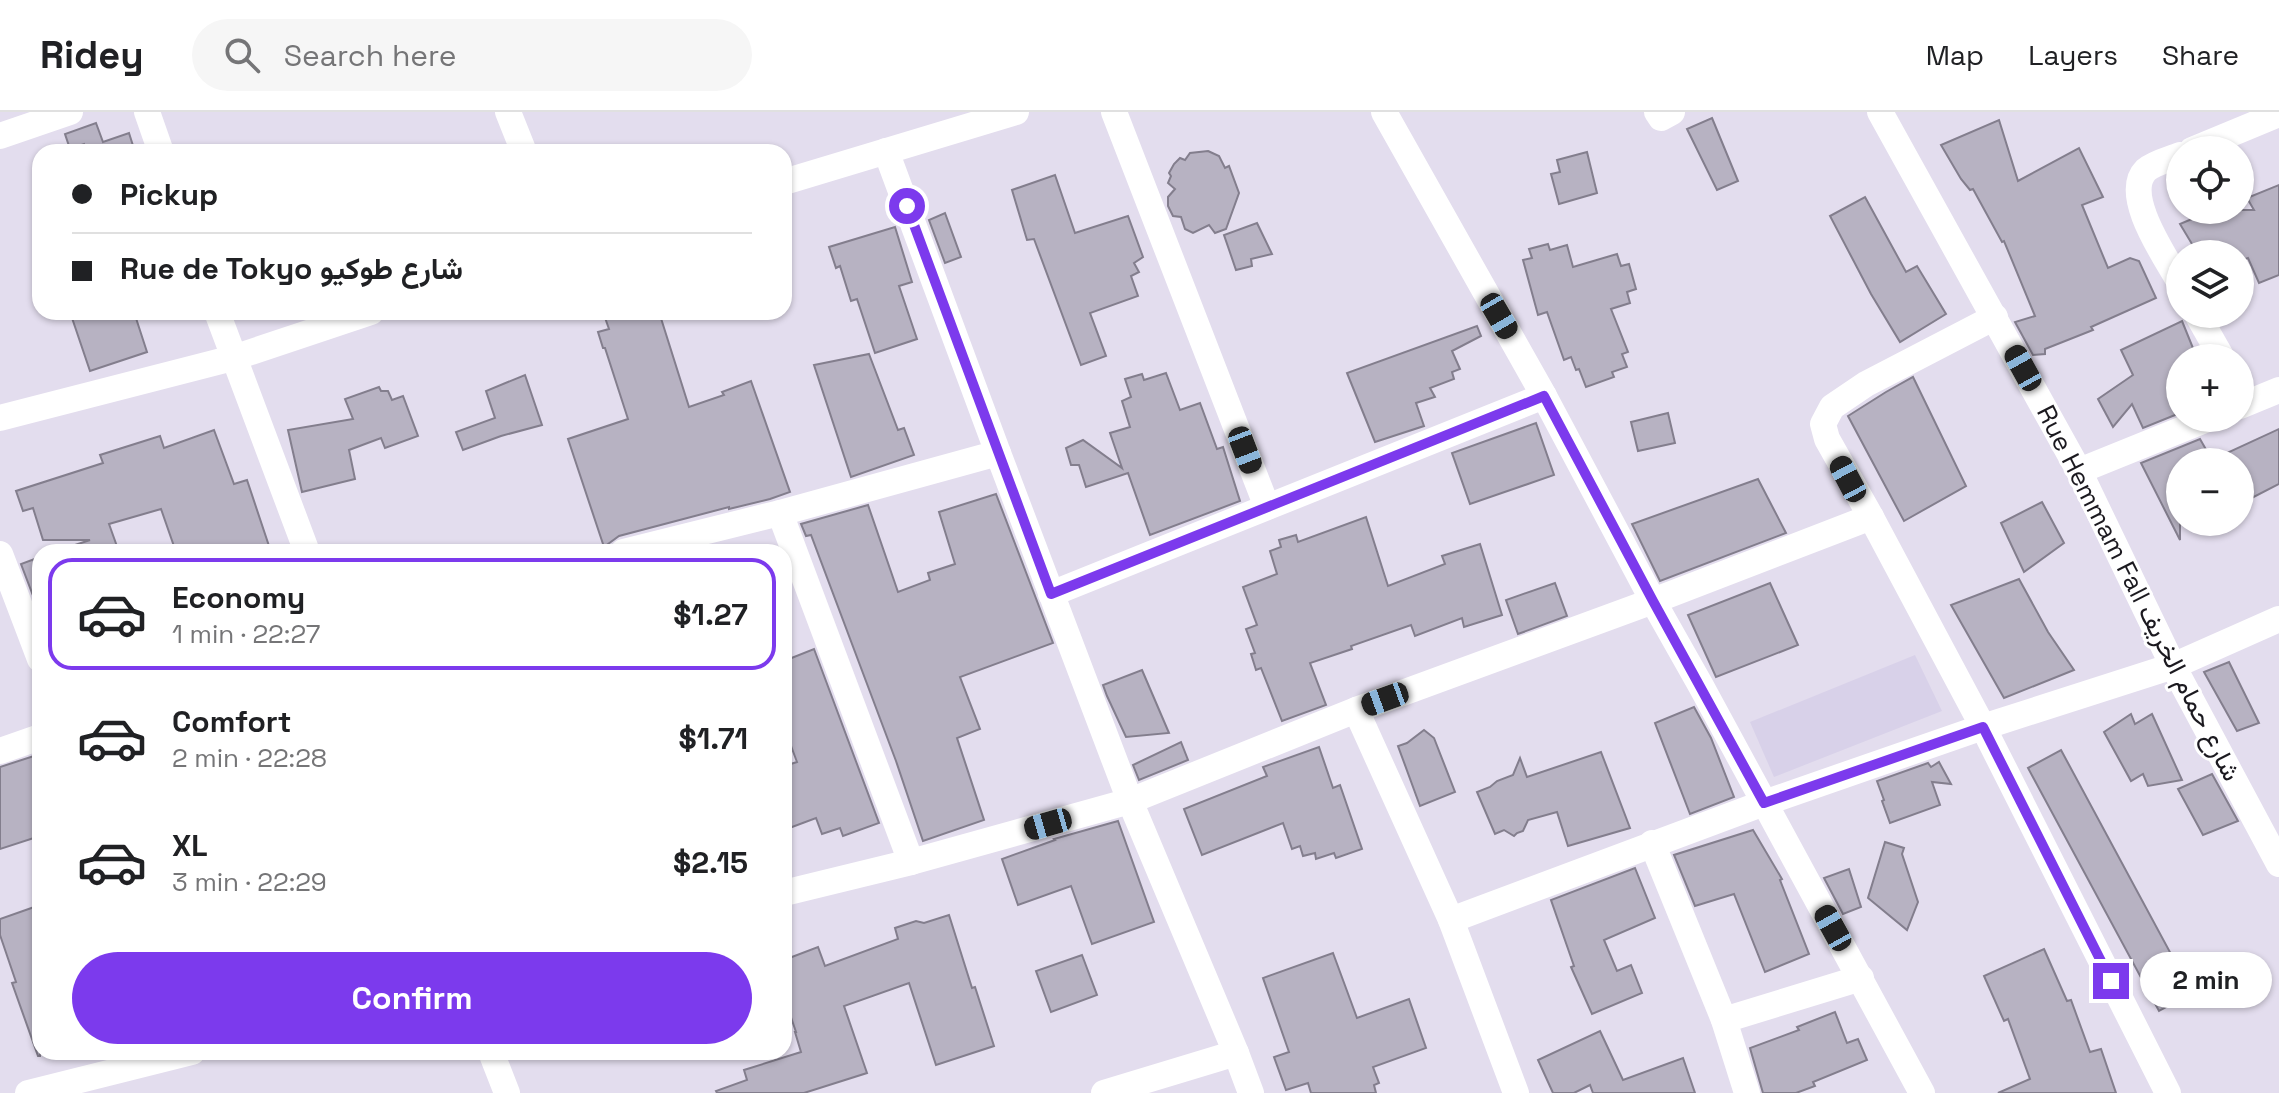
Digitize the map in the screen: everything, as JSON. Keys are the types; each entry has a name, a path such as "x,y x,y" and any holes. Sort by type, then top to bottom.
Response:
{"street":[{"path":"0,136 70,112"},
{"path":"147,112 158,144"},
{"path":"508,112 521,144"},
{"path":"792,180 1016,112"},
{"path":"1114,112 1267,507"},
{"path":"1384,112 1544,396 1922,1093"},
{"path":"1657,112 1661,118 1672,112"},
{"name":"Rue Hemmam Fall شارع حمام الخريف","path":"1880,112 2079,471 2173,666 2279,864"},
{"path":"2226,136 2279,114"},
{"path":"886,151 1130,801 1251,1093"},
{"path":"2166,161 2148,168 2140,180 2138,196 2146,222 2166,258"},
{"path":"1995,317 1866,384 1832,407 1823,424 1827,439 1983,727 2168,1093"},
{"path":"220,320 304,544"},
{"path":"0,418 233,358 347,320"},
{"path":"2254,397 2279,390"},
{"path":"1051,594 1544,396"},
{"path":"2079,471 2175,432"},
{"path":"655,544 998,453"},
{"path":"780,513 792,544"},
{"path":"792,891 911,862 1130,801 1356,710 1871,517"},
{"path":"792,545 911,862"},
{"path":"0,554 32,638"},
{"path":"1451,920 1764,803 1983,727 2173,666 2279,619"},
{"path":"1356,710 1451,920 1516,1093"},
{"path":"0,751 32,740"},
{"path":"1652,843 1724,1020 1747,1093"},
{"path":"1724,1020 1861,978"},
{"path":"1104,1093 1236,1053"},
{"path":"28,1093 160,1060"},
{"path":"494,1060 507,1093"}],"shaded area":[{"path":"1915,655 1942,711 1774,777 1750,722"}],"building":[{"path":"1712,118 1738,181 1717,190 1687,129"},
{"path":"1999,120 2018,181 2079,148 2103,197 2082,205 2108,268 2130,258 2139,261 2156,298 2091,327 2093,330 2045,349 2045,354 2033,355 2015,322 2035,316 2004,241 1973,189 1970,190 1961,179 1941,145"},
{"path":"96,123 103,142 129,133 132,144 68,144 65,134"},
{"path":"1208,151 1219,156 1225,168 1229,166 1239,193 1226,229 1215,233 1209,225 1193,233 1185,229 1181,217 1173,216 1168,206 1168,197 1175,189 1168,183 1169,173 1180,158 1185,160 1190,153"},
{"path":"1587,152 1597,193 1559,204 1551,174 1560,172 1557,160"},
{"path":"1055,175 1075,233 1128,216 1143,257 1134,263 1139,272 1131,276 1138,296 1090,313 1106,356 1081,365 1034,239 1027,240 1012,190"},
{"path":"2279,185 2279,275 2259,283 2254,272 2254,240 2190,240 2180,224 2254,224 2254,195"},
{"path":"1865,197 1906,272 1917,266 1946,314 1900,342 1830,216"},
{"path":"945,213 961,257 945,263 929,220"},
{"path":"1257,223 1272,254 1251,259 1252,266 1236,270 1224,235"},
{"path":"895,227 912,282 899,286 917,339 875,353 857,299 851,301 840,266 836,268 829,247"},
{"path":"1548,244 1550,250 1567,245 1573,267 1617,254 1621,266 1629,264 1636,289 1627,292 1630,303 1611,309 1628,352 1622,354 1627,367 1612,372 1614,377 1586,387 1571,357 1564,360 1547,312 1538,315 1523,260 1532,258 1529,249"},
{"path":"73,320 137,320 147,352 90,371"},
{"path":"606,320 662,320 689,407 724,395 722,392 751,381 790,492 619,536 603,544 568,439 628,419 598,332 609,329"},
{"path":"1477,326 1481,336 1452,351 1460,369 1452,372 1454,379 1430,388 1435,397 1416,403 1424,426 1375,442 1347,373"},
{"path":"2167,328 2185,328 2191,344 2166,344 2166,419 2143,428 2132,404 2113,427 2098,399 2133,375 2121,350"},
{"path":"869,354 898,430 904,428 914,455 851,477 814,365"},
{"path":"1166,373 1180,410 1200,403 1217,449 1223,447 1240,501 1150,535 1128,473 1086,487 1079,465 1071,465 1066,448 1083,440 1122,468 1110,433 1130,427 1122,401 1131,397 1125,379 1142,374 1144,380"},
{"path":"525,375 542,425 463,450 456,432 495,418 486,391"},
{"path":"1913,377 1966,486 1904,521 1848,416"},
{"path":"379,387 381,391 388,391 392,400 403,396 418,436 385,448 381,438 349,450 355,479 302,492 288,430 353,419 345,399"},
{"path":"1668,413 1675,443 1638,451 1631,422"},
{"path":"1536,423 1554,475 1470,504 1452,453"},
{"path":"2279,429 2279,484 2254,497 2254,448 2238,448"},
{"path":"214,430 234,484 247,480 268,544 173,544 161,509 109,524 116,544 78,544 90,540 43,540 33,508 23,511 16,491 103,463 100,455 160,436 164,448"},
{"path":"2200,439 2205,448 2178,448"},
{"path":"2166,453 2166,512 2141,463"},
{"path":"1758,479 1786,533 1660,581 1632,524"},
{"path":"996,494 1053,643 960,677 980,729 957,738 984,820 923,841 811,535 806,536 801,524 868,505 898,592 930,580 928,573 955,564 939,512"},
{"path":"2042,502 2064,543 2024,572 2001,523"},
{"path":"1366,517 1388,586 1445,564 1442,556 1480,544 1502,615 1464,627 1462,618 1415,636 1411,625 1310,663 1326,705 1282,721 1261,668 1256,670 1251,654 1255,653 1246,629 1257,625 1243,587 1277,574 1270,551 1281,547 1279,540 1296,535 1298,542"},
{"path":"32,560 32,593 21,564"},
{"path":"2019,579 2048,632 2074,670 2004,698 1951,605"},
{"path":"1555,583 1567,616 1518,634 1506,600"},
{"path":"1770,583 1798,645 1716,677 1688,615"},
{"path":"814,649 879,823 843,836 840,828 822,834 816,818 792,827 792,764 797,762 792,749 792,658"},
{"path":"2229,662 2259,723 2237,731 2204,672"},
{"path":"1142,670 1169,733 1126,737 1103,685"},
{"path":"1694,707 1711,738 1734,797 1690,814 1655,723"},
{"path":"2131,714 2135,724 2152,714 2182,780 2148,786 2143,774 2131,781 2104,732"},
{"path":"1424,730 1434,738 1455,792 1420,806 1398,746"},
{"path":"1181,742 1188,760 1139,780 1133,765"},
{"path":"1319,747 1333,788 1340,785 1362,849 1336,858 1334,853 1316,859 1315,853 1303,856 1300,846 1292,849 1283,823 1202,855 1184,809 1267,776 1263,767"},
{"path":"2061,750 2192,993 2159,1011 2028,768"},
{"path":"1601,752 1630,828 1568,846 1557,812 1528,820 1523,831 1514,836 1504,830 1495,834 1477,792 1513,775 1520,758 1527,777"},
{"path":"32,757 32,839 0,849 0,767"},
{"path":"1939,762 1951,784 1932,782 1940,805 1890,823 1877,781 1928,763 1931,767"},
{"path":"2212,774 2238,821 2203,835 2178,789"},
{"path":"1118,821 1154,922 1092,944 1071,886 1018,905 1002,859 1054,839"},
{"path":"1753,830 1782,879 1809,954 1765,972 1734,894 1695,906 1674,855"},
{"path":"1885,842 1904,848 1902,854 1918,902 1907,930 1868,898"},
{"path":"1635,868 1655,918 1604,940 1617,971 1631,965 1642,993 1592,1014 1571,967 1574,966 1551,900"},
{"path":"1849,869 1861,907 1843,914 1824,878"},
{"path":"32,908 32,1039 12,983 16,982 0,935 0,919"},
{"path":"949,915 994,1046 936,1065 909,983 844,1006 867,1073 804,1093 717,1093 747,1080 744,1070 776,1060 792,1060 792,1055 801,1052 792,1020 792,957 818,947 825,966 898,939 895,928 916,921 924,923"},
{"path":"2044,949 2067,1001 2071,1000 2090,1052 2101,1049 2116,1093 1998,1093 2030,1079 2008,1019 2004,1021 1984,976"},
{"path":"1333,953 1357,1018 1409,999 1426,1048 1373,1067 1379,1083 1374,1085 1376,1093 1311,1093 1308,1083 1286,1090 1274,1057 1289,1052 1263,978"},
{"path":"1082,955 1097,995 1051,1012 1036,971"},
{"path":"1835,1012 1847,1043 1858,1039 1867,1060 1813,1082 1815,1086 1796,1093 1763,1093 1750,1048 1799,1030 1797,1027"},
{"path":"1600,1031 1623,1080 1683,1058 1695,1093 1593,1093 1590,1085 1574,1093 1553,1093 1538,1060"}],"route":[{"path":"907,206 1051,594 1544,396 1764,803 1983,727 2111,981"}]}
